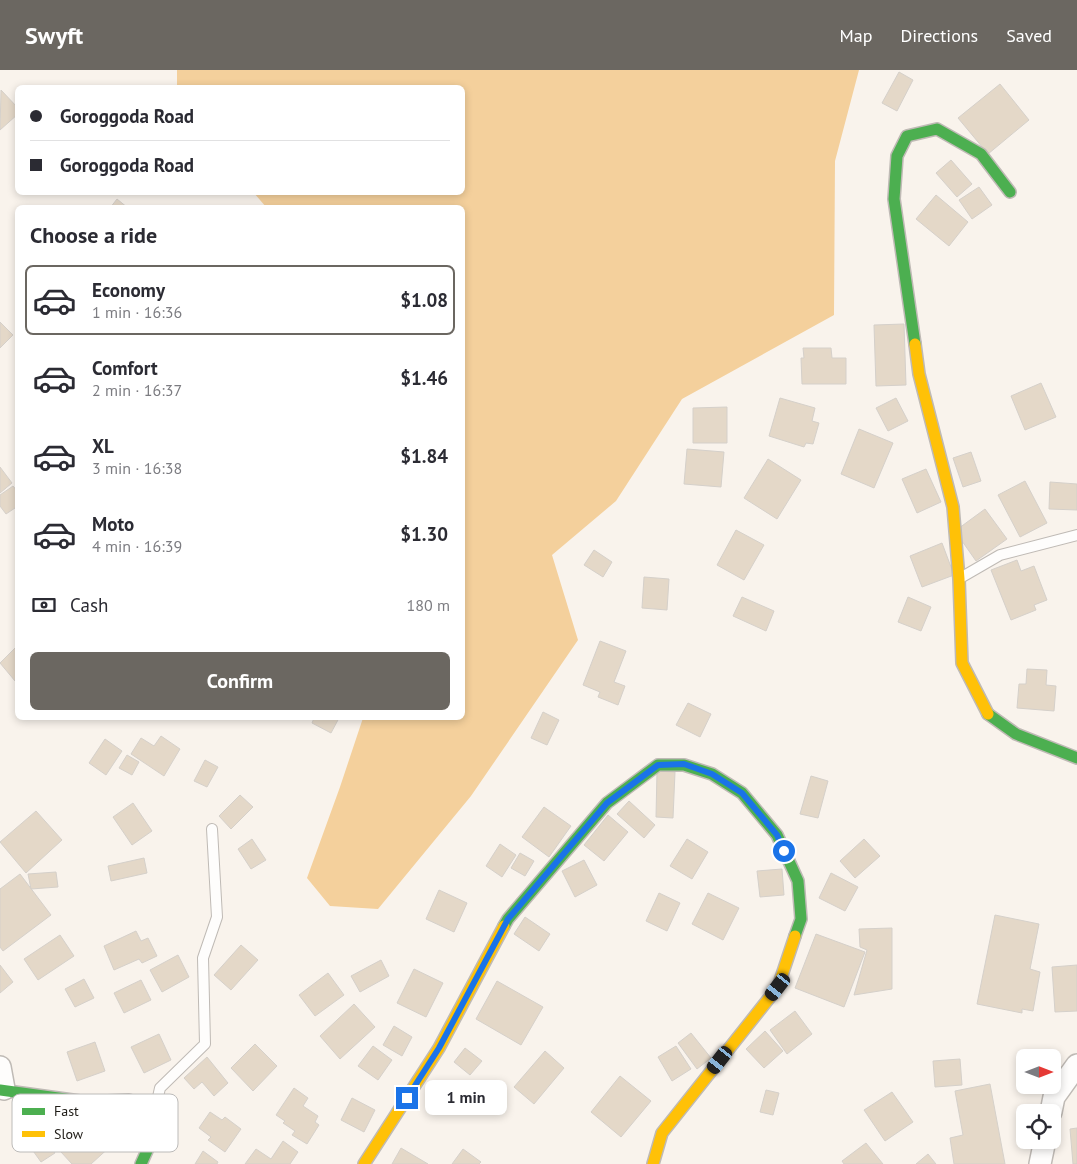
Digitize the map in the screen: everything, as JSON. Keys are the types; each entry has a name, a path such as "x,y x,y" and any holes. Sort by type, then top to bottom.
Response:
{"street":[{"path":"1010,192 981,154 937,129 907,136 897,156 894,199 919,374 953,507 959,579 962,663 986,714 1016,734 1077,758"},
{"path":"364,1164 439,1048 508,919 607,803 658,765 684,764 712,774 742,793 777,835 798,881 800,919 778,987 662,1133 652,1164"},
{"path":"1053,1104 1054,1097 1077,1065"},
{"path":"0,1067 2,1090 30,1094"},
{"path":"1040,1164 1043,1149"},
{"path":"141,1164 146,1152"}],"lane":[{"path":"959,579 1000,555 1077,534"},
{"path":"159,1094 160,1088 205,1044 203,958 217,917 212,830"}],"shaded area":[{"path":"177,70 859,70 835,161 834,315 682,399 616,501 552,555 578,640 471,796 378,909 330,906 307,878 362,720 465,720 465,205 264,205 256,195 465,195 465,85 177,85"}],"building":[{"path":"899,72 913,80 897,111 882,103"},
{"path":"1000,84 1029,120 988,154 958,118"},
{"path":"1,90 15,105 15,117 0,130"},
{"path":"951,160 972,184 957,197 936,173"},
{"path":"979,187 992,205 972,219 959,200"},
{"path":"936,195 968,222 949,246 916,219"},
{"path":"117,199 124,205 112,205"},
{"path":"0,322 13,335 0,348"},
{"path":"904,324 906,385 876,386 874,325"},
{"path":"803,348 831,348 832,358 846,358 846,384 802,384 801,358 804,358"},
{"path":"1041,383 1056,417 1025,430 1011,396"},
{"path":"780,398 815,408 812,421 819,423 813,444 806,443 804,447 769,436"},
{"path":"896,398 908,421 888,431 876,408"},
{"path":"727,407 727,443 693,443 693,408"},
{"path":"859,429 893,443 874,488 841,474"},
{"path":"687,449 724,452 721,487 684,484"},
{"path":"971,452 981,481 963,487 953,458"},
{"path":"768,459 801,480 777,519 744,498"},
{"path":"0,467 12,483 0,493"},
{"path":"926,469 941,502 917,513 902,479"},
{"path":"1025,481 1047,523 1020,537 998,495"},
{"path":"1050,482 1077,484 1077,510 1049,509"},
{"path":"13,486 15,488 15,508 6,514 0,506 0,495"},
{"path":"985,509 1007,539 976,561 955,531"},
{"path":"736,530 764,545 744,580 717,565"},
{"path":"942,543 954,575 922,587 910,556"},
{"path":"594,550 612,562 603,577 584,565"},
{"path":"1017,560 1021,571 1034,566 1047,600 1034,605 1036,610 1011,620 991,570"},
{"path":"644,577 669,579 667,610 642,608"},
{"path":"742,597 774,611 766,631 733,616"},
{"path":"908,597 931,607 921,631 898,622"},
{"path":"600,641 626,651 614,682 625,686 618,705 598,697 600,692 583,685"},
{"path":"15,648 15,681 0,663"},
{"path":"1027,669 1047,670 1046,685 1056,686 1054,711 1017,708 1019,684 1026,684"},
{"path":"688,703 711,714 700,737 676,725"},
{"path":"543,712 559,720 547,745 531,738"},
{"path":"313,720 338,720 331,733 312,723"},
{"path":"161,736 180,749 164,776 131,754 141,738 154,746"},
{"path":"105,739 122,751 106,775 89,763"},
{"path":"127,755 139,762 132,775 119,768"},
{"path":"205,760 218,767 207,787 194,781"},
{"path":"657,771 675,772 673,818 656,817"},
{"path":"811,776 828,781 818,818 800,814"},
{"path":"240,795 253,807 231,829 219,816"},
{"path":"629,801 655,825 644,838 617,814"},
{"path":"133,803 152,831 132,845 113,817"},
{"path":"544,807 571,826 549,857 522,837"},
{"path":"36,811 62,840 26,873 0,842"},
{"path":"608,815 628,832 604,861 584,845"},
{"path":"252,839 266,860 251,869 238,849"},
{"path":"687,839 708,852 692,879 670,866"},
{"path":"864,839 880,856 855,878 840,861"},
{"path":"500,844 516,855 502,877 486,866"},
{"path":"520,853 534,861 525,876 511,868"},
{"path":"144,858 147,873 111,881 108,866"},
{"path":"584,860 597,885 575,897 562,871"},
{"path":"782,869 784,895 760,897 757,871"},
{"path":"56,872 58,887 31,889 28,874"},
{"path":"831,873 858,887 845,911 819,898"},
{"path":"20,874 51,915 3,951 0,947 0,889"},
{"path":"439,890 467,903 454,932 426,919"},
{"path":"659,893 680,903 667,931 646,921"},
{"path":"708,893 739,908 723,940 692,924"},
{"path":"995,915 1039,924 1030,969 1040,972 1033,1011 1022,1009 1022,1013 977,1004"},
{"path":"525,917 550,934 539,951 514,934"},
{"path":"892,928 892,989 854,995 867,950 860,947 859,929"},
{"path":"136,931 141,941 148,938 157,956 142,963 139,959 114,970 104,946"},
{"path":"816,934 865,952 844,1007 795,988"},
{"path":"60,935 74,956 38,980 24,959"},
{"path":"241,945 258,960 231,990 214,975"},
{"path":"178,955 189,977 162,992 150,970"},
{"path":"381,960 389,976 360,992 351,976"},
{"path":"0,965 13,982 0,993"},
{"path":"1077,965 1077,1011 1055,1012 1052,967"},
{"path":"414,969 443,983 426,1017 397,1003"},
{"path":"328,973 344,995 315,1016 299,995"},
{"path":"84,979 94,998 75,1007 65,989"},
{"path":"141,980 151,1000 124,1013 114,993"},
{"path":"497,981 543,1007 521,1045 476,1019"},
{"path":"354,1004 375,1027 340,1059 320,1036"},
{"path":"795,1011 812,1034 787,1054 770,1030"},
{"path":"394,1026 412,1037 402,1056 383,1045"},
{"path":"765,1031 783,1051 764,1068 746,1049"},
{"path":"691,1033 711,1058 697,1069 678,1043"},
{"path":"159,1034 171,1060 144,1073 131,1047"},
{"path":"95,1042 105,1071 77,1081 67,1052"},
{"path":"255,1044 277,1066 253,1091 231,1068"},
{"path":"373,1046 392,1060 378,1080 358,1066"},
{"path":"676,1046 691,1069 672,1081 658,1057"},
{"path":"465,1048 482,1061 470,1075 454,1062"},
{"path":"545,1051 564,1068 534,1104 514,1087"},
{"path":"207,1057 228,1083 214,1096 202,1082 194,1089 184,1078"},
{"path":"960,1059 962,1085 935,1087 933,1061"},
{"path":"620,1076 651,1101 621,1137 591,1112"},
{"path":"990,1084 1005,1164 954,1164 950,1138 963,1135 955,1091"},
{"path":"294,1088 308,1098 303,1106 318,1116 315,1122 319,1125 307,1144 292,1135 295,1131 283,1123 285,1121 276,1115"},
{"path":"766,1090 779,1093 773,1115 760,1112"},
{"path":"892,1092 913,1122 885,1141 864,1110"},
{"path":"352,1098 375,1110 364,1132 341,1120"},
{"path":"210,1112 222,1120 225,1117 241,1129 225,1152 208,1140 211,1137 199,1128"},
{"path":"1077,1128 1077,1164 1073,1164 1070,1129"},
{"path":"283,1141 298,1152 290,1164 245,1164 256,1149 271,1159"},
{"path":"866,1143 883,1164 844,1164 842,1161"},
{"path":"401,1148 428,1164 392,1164"},
{"path":"463,1149 481,1162 479,1164 452,1164"},
{"path":"203,1151 218,1162 217,1164 195,1164"},
{"path":"34,1152 54,1152 55,1153 41,1162"},
{"path":"61,1152 104,1152 91,1164 72,1164"},
{"path":"928,1154 936,1164 916,1164"}],"traffic: fast":[{"path":"915,344 894,199 897,156 907,136 937,129 981,154 1010,192"},
{"path":"988,714 1016,734 1077,758"},
{"path":"504,926 607,803 658,765 684,765 712,774 742,793 777,835 798,881 801,919 795,936"},
{"path":"0,1090 29,1094"},
{"path":"141,1164 146,1152"}],"traffic: slow":[{"path":"915,344 919,374 953,507 959,579 962,663 988,714"},
{"path":"364,1164 439,1048 504,926"},
{"path":"653,1164 662,1133 778,987 795,936"}],"route":[{"path":"407,1098 439,1048 508,919 607,803 658,765 684,764 712,774 742,793 777,835 784,851"}]}
